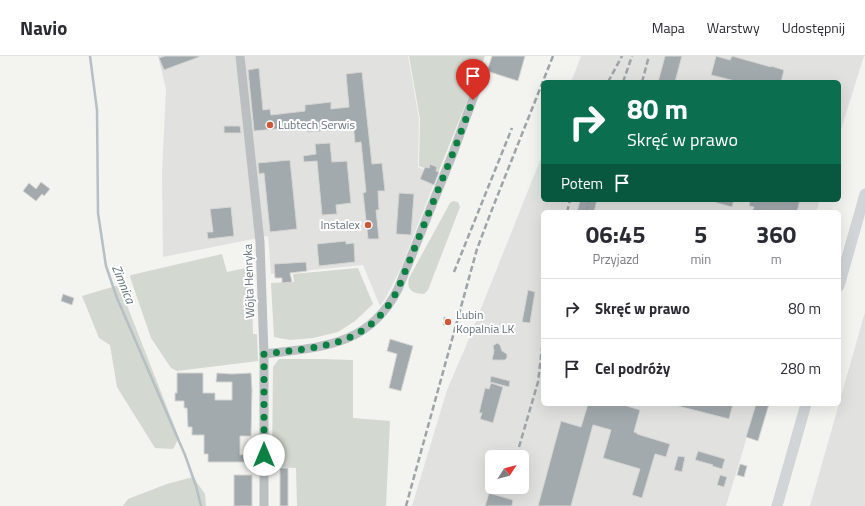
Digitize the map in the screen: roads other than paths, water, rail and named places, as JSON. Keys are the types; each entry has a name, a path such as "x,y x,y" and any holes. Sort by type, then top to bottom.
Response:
{"main road":[{"path":"841,279 865,194"},
{"path":"777,506 805,406"}],"street":[{"name":"Wójta Henryka","path":"240,56 260,242 264,354 264,506"},
{"path":"264,354 314,348 342,341 369,327 383,314 393,300 401,282 453,153 482,74"}],"waterway":[{"name":"Zimnica","path":"90,56 97,110 98,213 106,266 117,298 185,455 196,486 201,506"}],"railway":[{"path":"543,80 553,56"},
{"path":"609,80 622,56"},
{"path":"624,80 632,56"},
{"path":"643,80 649,56"},
{"path":"406,506 477,249 541,86"},
{"path":"454,272 512,128"},
{"path":"568,210 570,202"},
{"path":"586,210 588,202"},
{"path":"519,447 538,382 541,357"}],"place":[{"name":"Lubtech Serwis","path":"270,125"},
{"name":"Instalex","path":"368,225"},
{"name":"Lubin Kopalnia LK","path":"448,322"}]}
